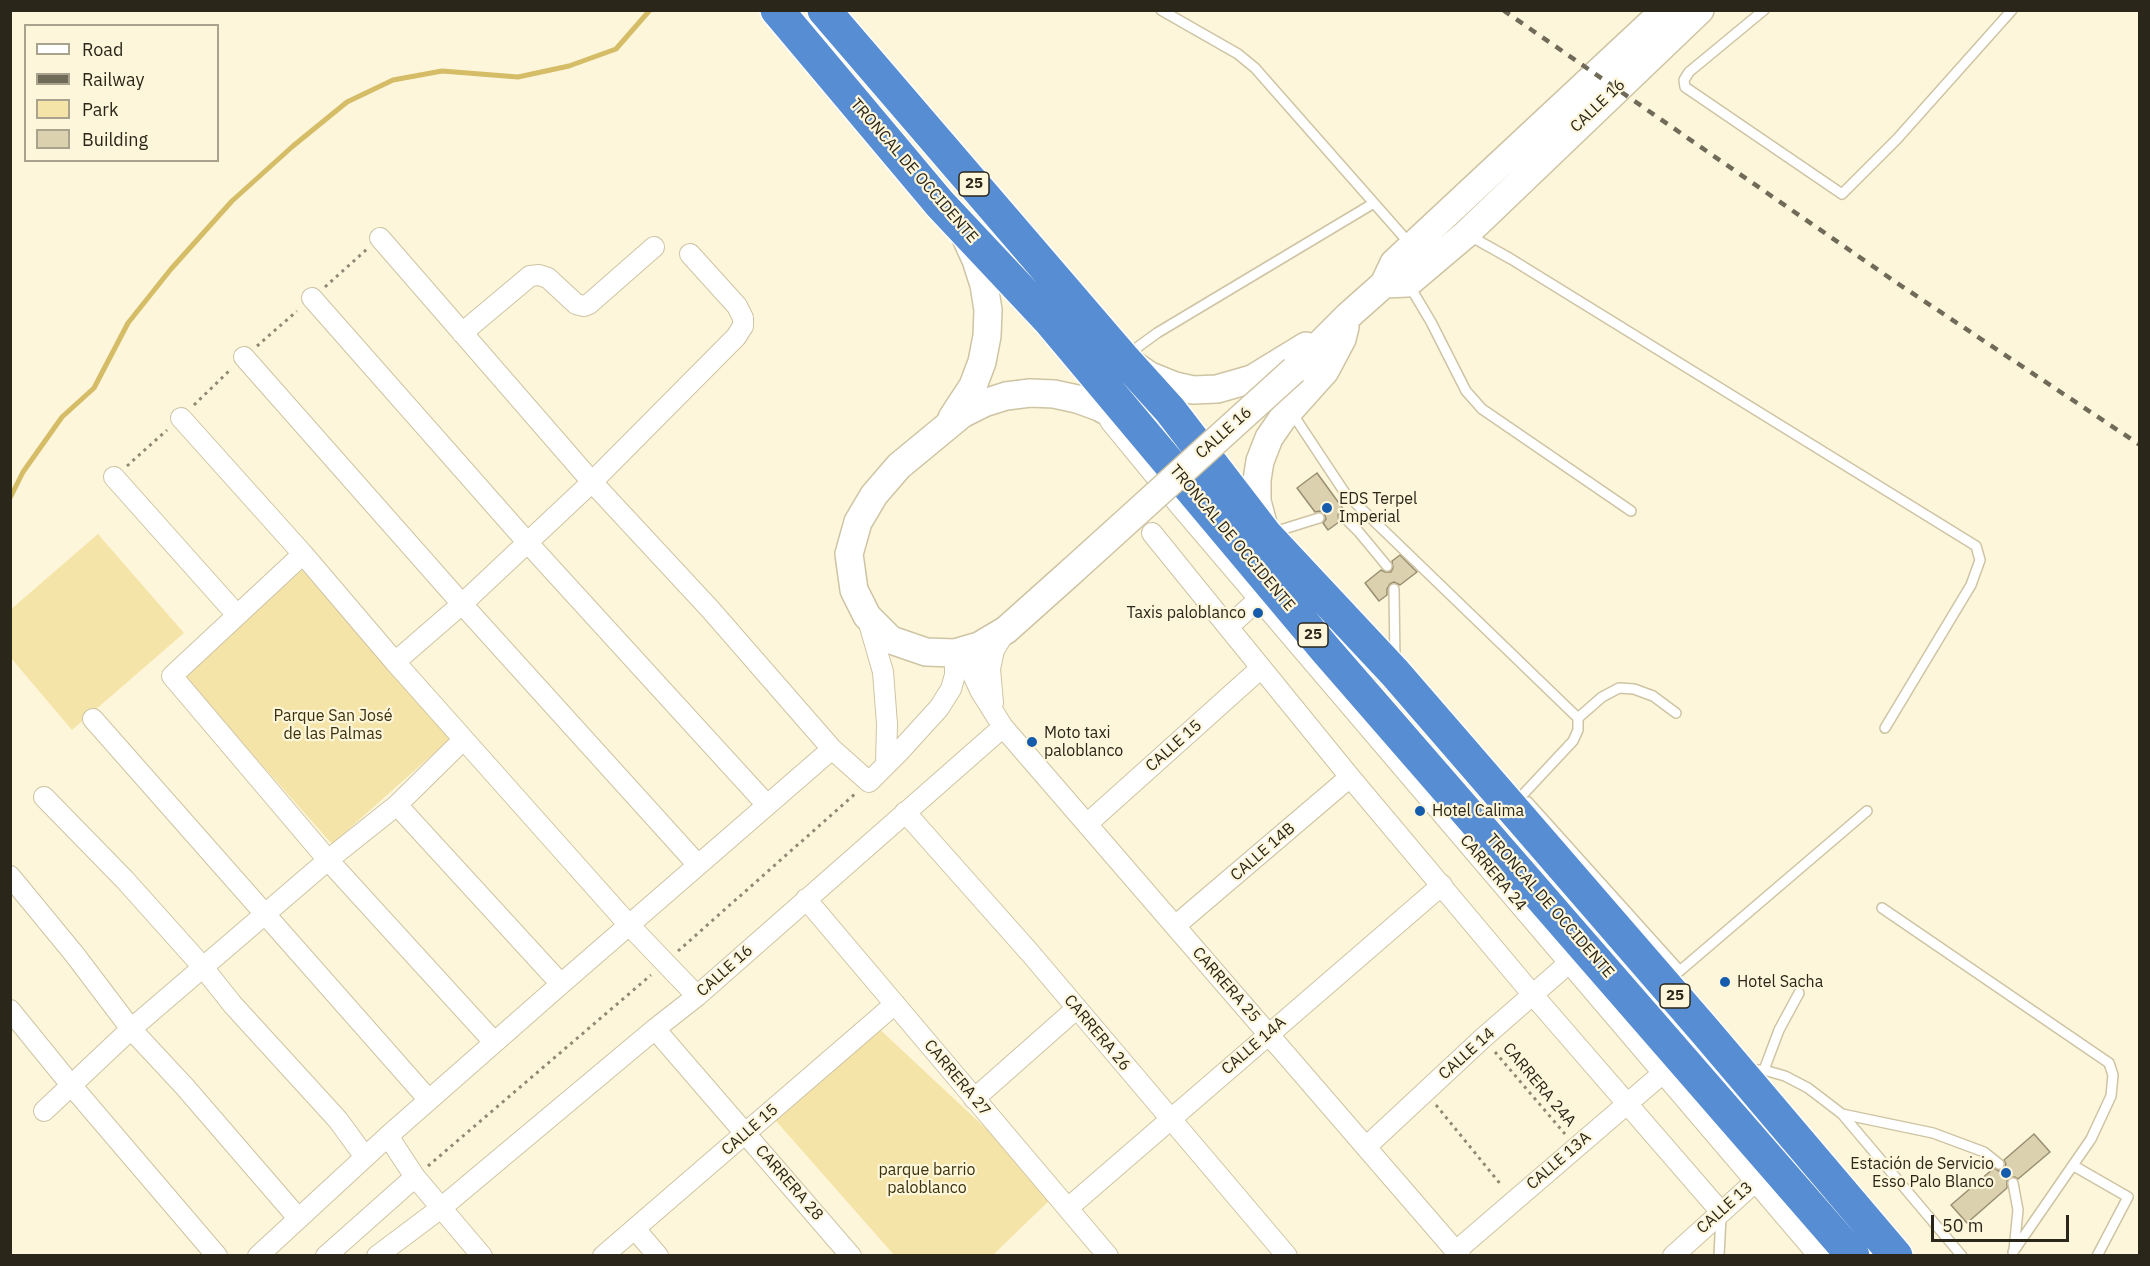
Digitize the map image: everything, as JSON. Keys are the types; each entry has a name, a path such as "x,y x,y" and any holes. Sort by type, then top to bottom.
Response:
{"highway":[{"name":"TRONCAL DE OCCIDENTE","path":"777,10 940,204 1049,320 1760,1167 1853,1256"},
{"name":"TRONCAL DE OCCIDENTE","path":"834,19 1170,410 1266,535 1398,661 1751,1070 1896,1256"}],"street":[{"name":"CALLE 16","path":"1396,284 1394,263 1665,10"},
{"name":"CALLE 16","path":"967,650 1006,630 1294,370 1342,322 1466,234 1700,10"},
{"path":"940,204 965,237 976,260 984,285 988,310 987,336 982,362 960,408 944,429"},
{"path":"380,238 592,482 710,609 832,749 869,782 939,708 951,689 967,650 926,652 891,640 867,616"},
{"path":"462,333 530,276 539,275 548,278 576,304 584,306 589,304 654,247"},
{"path":"395,662 592,482 736,337 743,326 743,318 737,306 690,254"},
{"path":"312,298 527,542 767,805"},
{"path":"1123,358 1150,376 1175,386 1193,390 1216,389 1252,379 1342,322"},
{"path":"1266,535 1257,501 1260,461 1269,438 1290,410 1325,371 1342,339 1342,322"},
{"path":"244,357 698,866"},
{"path":"886,765 887,724 884,672 867,616 854,590 849,554 858,522 874,495 898,466 963,414 984,403 1006,396 1030,393 1054,394 1099,407 1121,419 1155,447"},
{"name":"CARRERA 24","path":"1099,407 1179,505 1663,1072 1760,1167 1820,1256"},
{"path":"181,418 303,554 463,740 630,925 698,996"},
{"path":"114,477 237,615"},
{"path":"1152,533 1350,777 1533,995 1721,1212"},
{"path":"303,554 172,676 328,860 494,1042"},
{"path":"1228,627 1259,599"},
{"path":"999,720 990,669 994,650 1006,630"},
{"name":"CARRERA 25","path":"967,650 973,662 974,676 981,692 999,720 1458,1253"},
{"name":"CALLE 15","path":"1087,824 1262,668"},
{"path":"93,719 429,1100"},
{"name":"CALLE 16","path":"377,1256 441,1208 655,1029 698,996 905,812 999,720"},
{"path":"44,1111 202,966 397,805 463,740"},
{"path":"258,1256 494,1042 832,749"},
{"name":"CALLE 14B","path":"1175,926 1350,777"},
{"path":"44,797 125,880 202,966 233,1005 338,1120 365,1157"},
{"path":"397,805 561,984"},
{"name":"CARRERA 26","path":"905,812 1077,1008 1287,1256"},
{"path":"10,876 75,955 131,1029 185,1087 298,1218"},
{"name":"CALLE 14A","path":"1068,1208 1442,885"},
{"name":"CARRERA 27","path":"806,899 1108,1256"},
{"name":"CALLE 14","path":"1366,1147 1483,1038 1569,963"},
{"name":"CALLE 15","path":"603,1256 895,1004"},
{"path":"974,1099 1077,1008"},
{"path":"10,1010 70,1085 217,1256"},
{"name":"CARRERA 28","path":"655,1029 851,1256"},
{"name":"CALLE 13A","path":"1458,1253 1513,1201 1663,1072"},
{"path":"388,1136 415,1177 482,1256"},
{"name":"CALLE 13","path":"1673,1256 1721,1212 1760,1167"},
{"path":"326,1256 415,1177"},
{"path":"635,1229 658,1256"}],"lane":[{"path":"1161,10 1238,54 1255,68 1412,246"},
{"path":"1764,10 1689,72 1684,80 1685,87 1842,194 1897,139 2012,10"},
{"path":"1123,358 1157,333 1374,203"},
{"path":"1466,234 1521,265 1976,546 1980,560 1971,585 1885,728"},
{"path":"1396,284 1431,322 1466,391 1482,409 1631,511"},
{"path":"1290,410 1345,493 1578,718 1578,730 1574,741 1516,797"},
{"path":"1337,500 1345,493"},
{"path":"1266,535 1319,518"},
{"path":"1344,518 1387,566"},
{"path":"1394,589 1398,661"},
{"path":"1578,718 1602,697 1619,688 1653,696 1676,713"},
{"path":"1672,978 1867,811"},
{"path":"1882,908 2109,1063 2113,1075 2111,1096 2091,1139 2013,1254"},
{"path":"1799,993 1751,1070 1785,1076 1808,1088 1842,1113 1962,1256"},
{"path":"1842,1113 1933,1134 1984,1152 1999,1164"},
{"path":"2074,1166 2128,1197 2097,1256"},
{"path":"2013,1183 2019,1210 2013,1254"},
{"path":"1719,1256 1721,1212"}],"path":[{"path":"114,477 181,418 244,357 380,238"},
{"path":"415,1177 665,962 869,782"},
{"name":"CARRERA 24A","path":"1483,1038 1576,1147"},
{"path":"1426,1092 1513,1201"}],"green space":[{"path":"98,534 184,633 72,730 11,658 10,610"},
{"name":"Parque San José de las Palmas","path":"302,570 450,739 332,844 183,676"},
{"name":"parque barrio paloblanco","path":"873,1023 1056,1194 993,1255 894,1255 769,1113"}],"building":[{"name":"EDS Terpel Imperial","path":"1317,473 1344,510 1338,515 1339,522 1328,530 1323,523 1326,519 1324,513 1315,512 1297,488"},
{"name":"EDS Terpel Imperial","path":"1400,555 1417,572 1400,585 1394,582 1390,584 1387,595 1379,601 1365,583 1381,570 1391,572 1392,561"},
{"name":"Estación de Servicio Esso Palo Blanco","path":"2034,1134 2050,1152 2018,1179 2009,1178 2007,1188 1967,1223 1951,1205 1994,1168 1999,1171 2004,1169 2006,1164 2004,1160"}],"waterway":[{"path":"10,498 23,472 62,417 94,388 128,323 171,269 232,201 293,146 347,102 393,80 442,71 518,77 569,66 616,49 650,10"}],"railway":[{"path":"1503,10 1897,283 2140,445"}],"place":[{"name":"EDS Terpel Imperial","path":"1327,508"},
{"name":"Taxis paloblanco","path":"1258,613"},
{"name":"Moto taxi paloblanco","path":"1032,742"},
{"name":"Hotel Calima","path":"1420,811"},
{"name":"Hotel Sacha","path":"1725,982"},
{"name":"Estación de Servicio Esso Palo Blanco","path":"2006,1173"}]}
